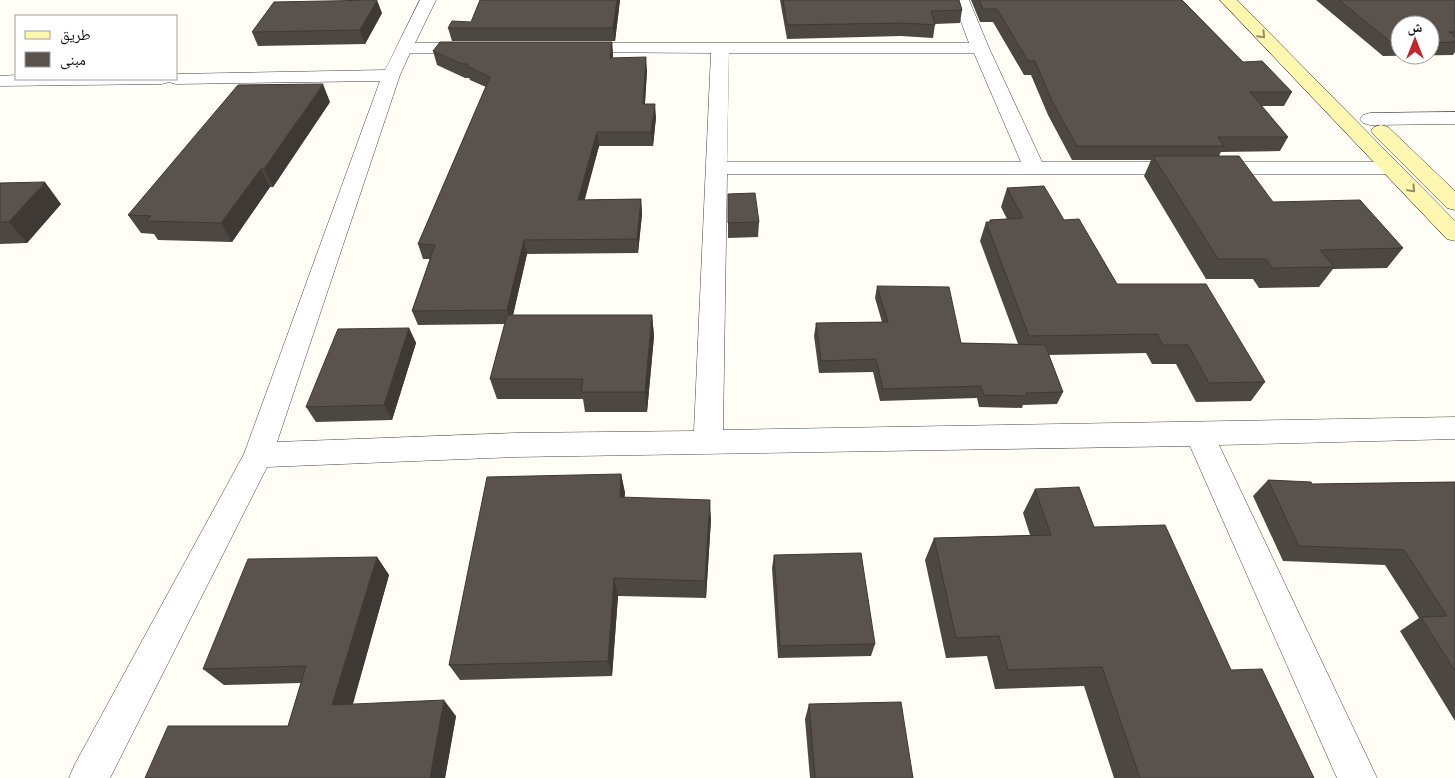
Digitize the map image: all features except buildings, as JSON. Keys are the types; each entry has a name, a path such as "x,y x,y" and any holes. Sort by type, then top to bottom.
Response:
{"street":[{"path":"88,778 258,455 391,75 428,0"},
{"path":"960,0 1034,168"},
{"path":"1228,0 1455,234"},
{"path":"1250,0 1455,204"},
{"path":"404,48 491,48"},
{"path":"558,48 980,48"},
{"path":"708,442 720,48"},
{"path":"178,78 391,75"},
{"path":"0,81 81,80"},
{"path":"1357,107 1455,118"},
{"path":"717,168 1392,168"},
{"path":"258,455 506,446 1199,434 1428,427 1455,428"},
{"path":"1199,434 1357,778"}]}
